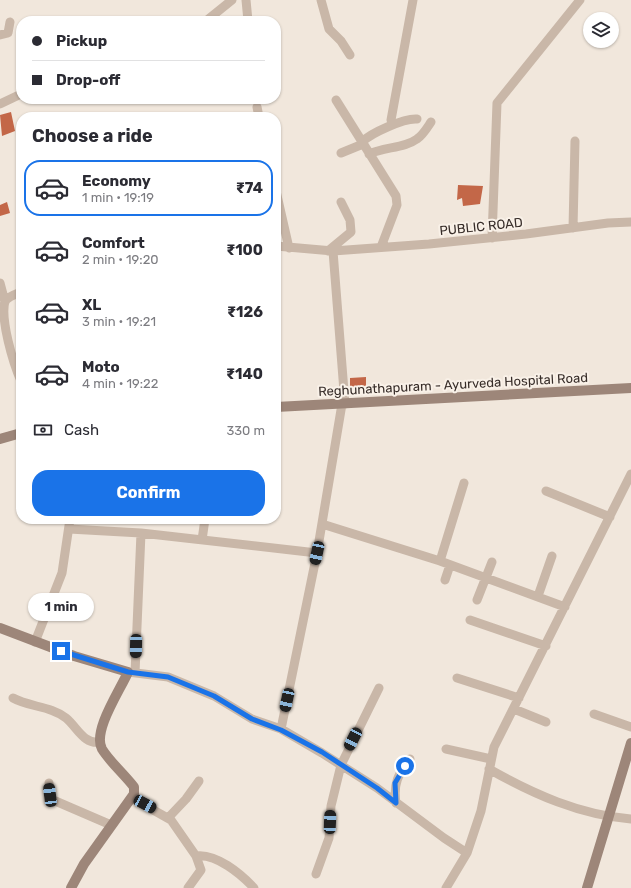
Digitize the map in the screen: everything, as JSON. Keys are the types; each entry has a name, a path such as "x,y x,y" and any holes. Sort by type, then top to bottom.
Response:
{"main road":[{"name":"Reghunathapuram - Ayurveda Hospital Road","path":"281,407 631,388"},
{"path":"0,439 16,434"},
{"path":"0,628 35,642 132,672 107,713 100,742 103,750 134,788 132,798 84,864 71,888"},
{"path":"587,888 610,817 631,743"}],"street":[{"path":"212,16 232,0"},
{"path":"246,0 248,16"},
{"path":"321,0 329,29 342,40 350,55"},
{"path":"391,120 413,0"},
{"path":"492,238 497,103 580,0"},
{"path":"0,35 8,33 10,22"},
{"path":"1,100 16,96"},
{"path":"336,100 397,201 392,221 382,247"},
{"path":"257,107 258,112"},
{"path":"341,153 363,143 368,136 404,120 417,119"},
{"path":"369,154 380,149 415,141 431,122"},
{"path":"573,228 575,141"},
{"path":"281,730 317,553 343,404 331,251 351,232 350,220 340,202"},
{"path":"281,212 289,248"},
{"name":"PUBLIC ROAD","path":"281,247 331,251 492,238 631,222"},
{"path":"0,283 5,302"},
{"path":"16,294 5,302 1,316 4,347 16,371"},
{"path":"446,888 467,852 477,826 494,747 631,474"},
{"path":"440,561 464,483"},
{"path":"546,491 610,517"},
{"path":"35,642 62,573 70,524"},
{"path":"202,540 204,524"},
{"path":"322,524 440,561 565,607"},
{"path":"69,530 141,533 317,553"},
{"path":"141,533 132,672 168,677 214,696 252,719 281,730 377,788 444,838 467,852"},
{"path":"538,596 552,556"},
{"path":"477,600 487,578 492,562"},
{"path":"444,580 450,565"},
{"path":"470,620 546,646"},
{"path":"457,678 519,698"},
{"path":"316,874 329,838 331,806 340,765 379,688"},
{"path":"13,698 25,704 62,716 86,740 100,742"},
{"path":"514,709 546,722"},
{"path":"594,714 631,727"},
{"path":"446,749 491,759"},
{"path":"396,803 395,783 401,771 410,759"},
{"path":"489,769 537,794 570,807 610,817 631,819"},
{"path":"168,818 200,781"},
{"path":"49,783 50,795 54,800 111,825"},
{"path":"132,798 168,818 175,825 196,856 201,866 188,888"},
{"path":"196,856 208,856 218,860 254,888"}],"building":[{"path":"11,112 15,131 2,136 0,115"},
{"path":"458,185 483,186 480,204 463,206 462,198 457,200"},
{"path":"7,202 10,213 0,216 0,205"},
{"path":"366,377 366,391 350,392 350,378"}],"route":[{"path":"61,651 128,672 168,677 214,696 252,719 281,730 322,752 377,788 396,803 394,789 395,783 397,777 405,766"}]}
